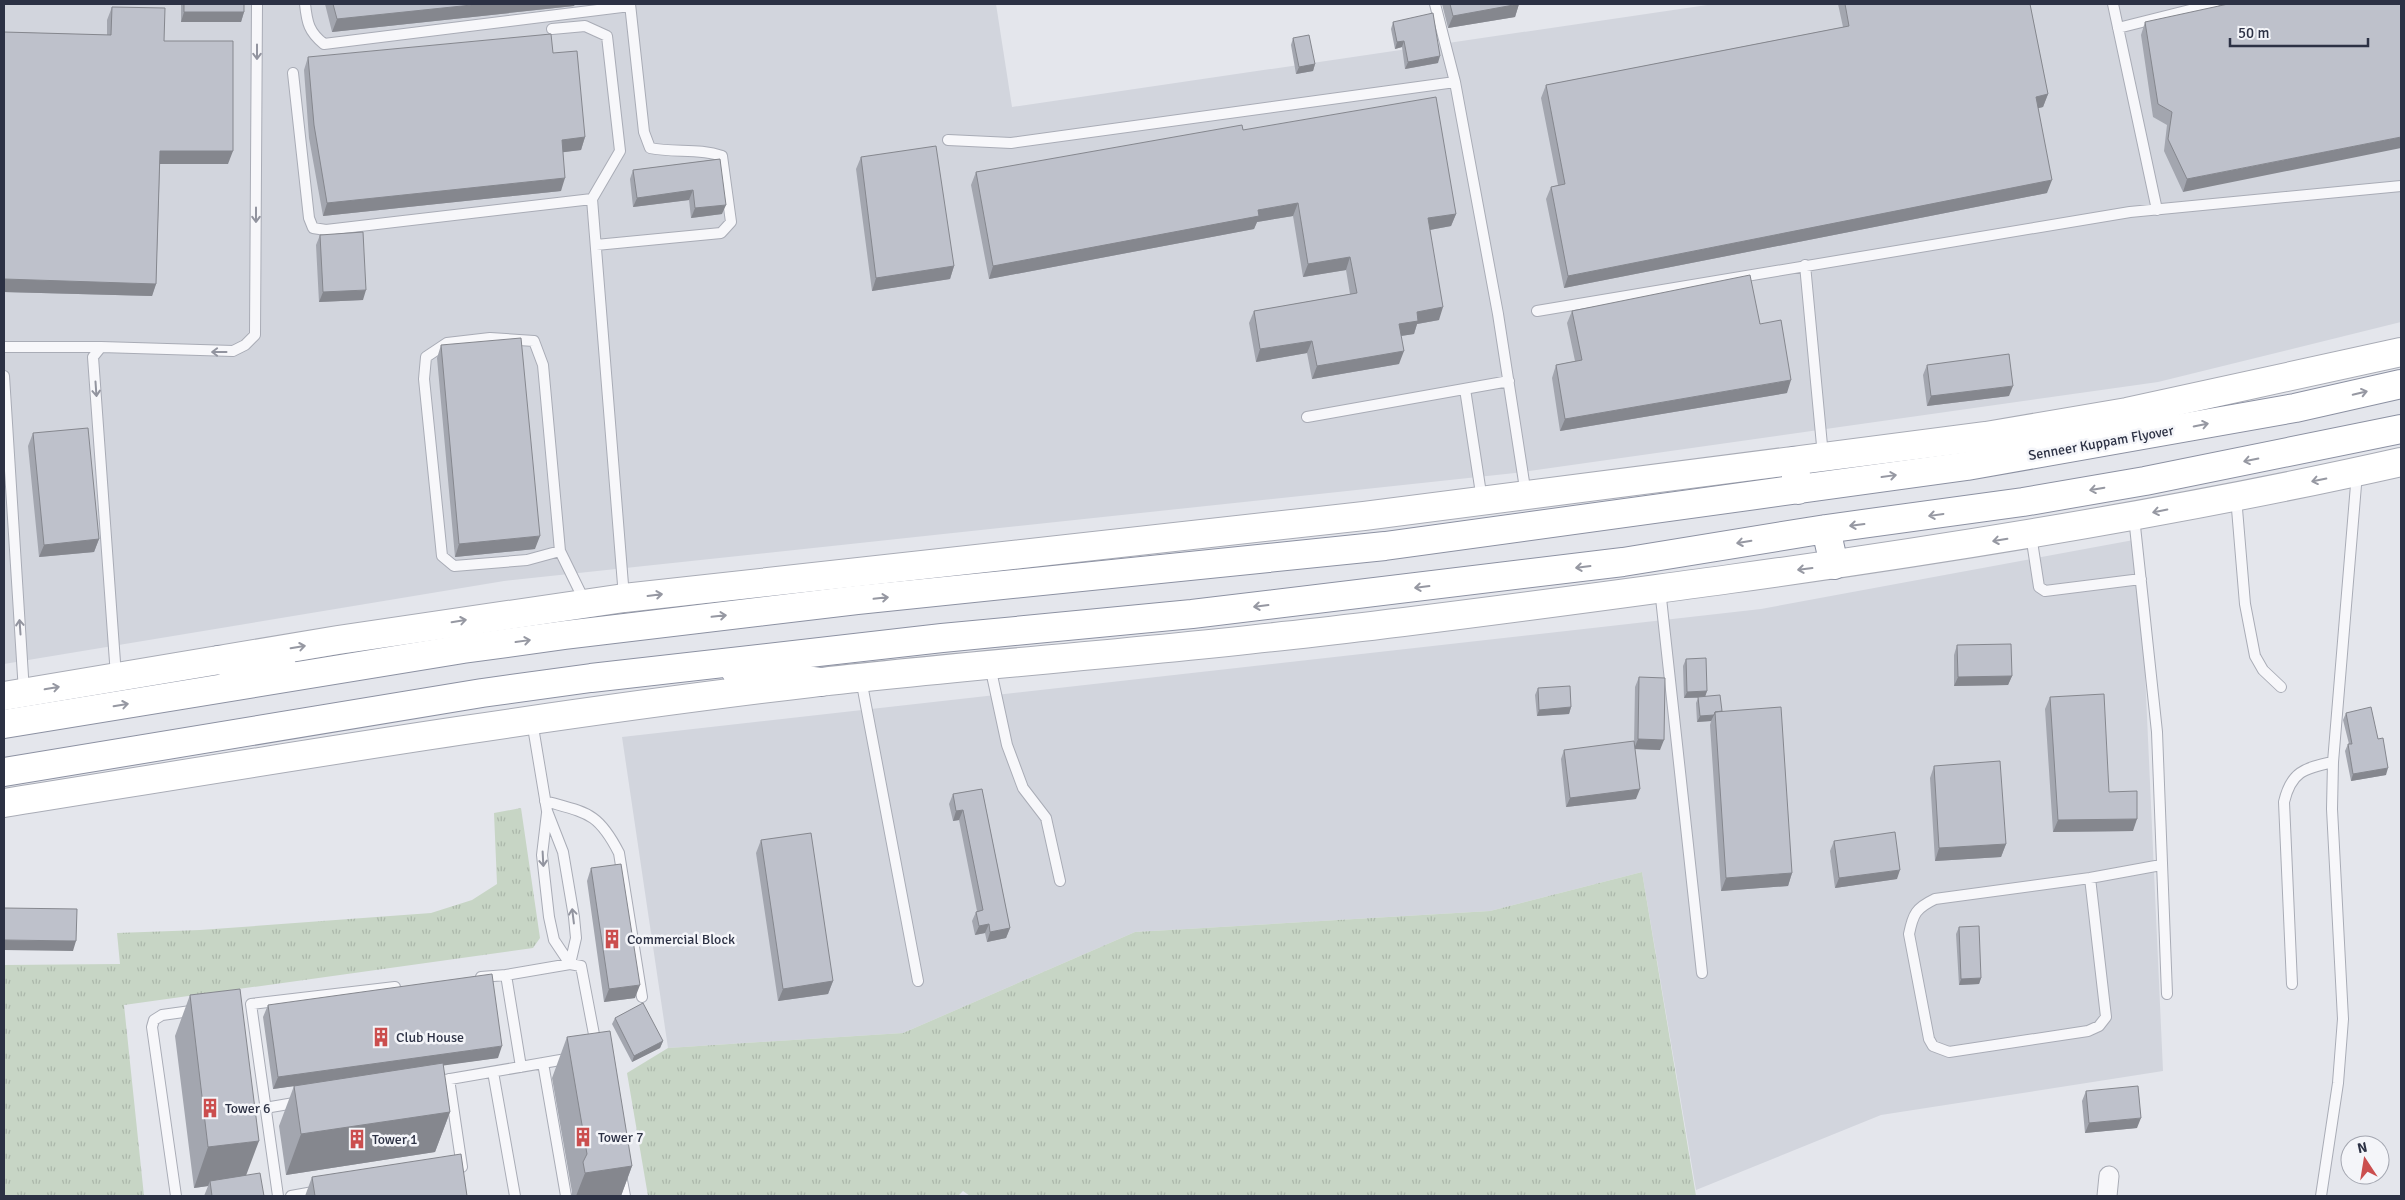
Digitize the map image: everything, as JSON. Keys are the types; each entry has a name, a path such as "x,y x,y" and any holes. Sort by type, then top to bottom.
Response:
{"main road":[{"path":"14,695 219,660 585,603 1231,532 1527,496 1732,467 1794,461 1986,436 2127,412 2401,352"},
{"name":"Senneer Kuppam Flyover","path":"393,661 510,642 706,617 1385,546 1798,490 2053,452 2295,408 2401,384"},
{"path":"4,772 482,693 661,670 1359,595 1623,562 2145,481 2401,429"},
{"path":"1794,461 1798,490"},
{"path":"4,803 532,718 821,682 1284,636 1834,565 2031,535 2401,462"},
{"path":"1826,529 1834,565"},
{"path":"219,660 269,667 393,661"},
{"path":"4,724 393,661"},
{"path":"661,670 731,671 821,682"}],"street":[{"path":"2107,1196 2109,1176"}],"lane":[{"path":"4,348 101,347 233,351 246,345 255,335 257,4"},
{"path":"305,4 307,23 312,35 324,44 630,5 644,132 650,148 665,152 710,152 722,156 731,222 721,233 596,245"},
{"path":"1435,4 1454,82 1509,382 1527,496"},
{"path":"2113,4 2157,210"},
{"path":"2118,28 2214,4"},
{"path":"552,29 585,26 607,36 620,150 592,199 624,598"},
{"path":"293,73 309,218 313,228 326,230 592,199"},
{"path":"948,140 1011,143 1454,82"},
{"path":"1536,311 2157,210 2401,186"},
{"path":"1805,266 1823,456"},
{"path":"560,551 527,560 454,566 442,556 424,379 426,357 447,343 490,338 534,341 544,365 560,551 585,603"},
{"path":"101,347 93,357 117,677"},
{"path":"4,376 14,695"},
{"path":"1307,417 1509,382"},
{"path":"1465,389 1482,501"},
{"path":"2321,1196 2338,1083 2343,1019 2332,809 2333,762 2357,472"},
{"path":"2236,496 2245,604 2255,656 2263,670 2280,687"},
{"path":"2134,516 2157,732 2167,994"},
{"path":"2031,535 2039,587 2044,591 2141,579"},
{"path":"1660,588 1702,973"},
{"path":"990,665 1007,745 1023,788 1046,818 1060,881"},
{"path":"861,678 918,981"},
{"path":"532,718 546,806 563,852 574,917 576,938 570,964"},
{"path":"2292,984 2284,802 2288,785 2300,773 2308,768 2333,762"},
{"path":"546,806 542,855 549,917 554,940 570,964"},
{"path":"546,806 592,815 610,834 620,853 642,997"},
{"path":"2090,878 2106,1017 2099,1026 2088,1031 1949,1052 1933,1046 1929,1039 1908,934 1912,918 1920,906 1934,899 2090,878 2161,865"},
{"path":"420,1084 597,1054 583,970 578,964 466,979"},
{"path":"506,975 521,1067"},
{"path":"278,1196 265,1108 246,1005 408,986"},
{"path":"176,1196 152,1027 154,1020 162,1015 213,1008"},
{"path":"543,1063 566,1196"},
{"path":"493,1072 515,1196"},
{"path":"449,1079 458,1167 465,1181"},
{"path":"265,1108 314,1100"},
{"path":"619,1168 625,1196"},
{"path":"291,1196 329,1190"}],"shaded area":[{"path":"4,4 996,4 1012,107 1714,4 2401,4 2401,322 2158,382 1515,473 504,581 4,664"},
{"path":"2139,539 2163,1071 1881,1115 1696,1190 1642,872 1490,911 1135,932 903,1033 668,1048 622,737 1761,609"}],"green space":[{"path":"521,808 540,938 533,948 124,1005 144,1196 4,1196 4,965 120,964 117,933 200,930 431,913 472,900 497,884 494,813"},
{"path":"1642,872 1696,1196 970,1196 963,1191 958,1196 648,1196 627,1073 668,1048 903,1033 1135,932 1490,911"}],"building":[{"path":"184,4 244,4 244,12 184,12"},
{"path":"333,4 481,4 337,19"},
{"path":"1450,4 1519,4 1453,16"},
{"path":"1845,4 2030,4 2048,94 2036,97 2052,180 1568,276 1551,187 1565,184 1546,85 1849,26"},
{"path":"2228,4 2401,4 2401,137 2187,179 2168,139 2172,112 2158,104 2145,22"},
{"path":"112,7 165,8 164,41 233,41 233,151 160,151 156,284 4,279 4,32 111,35"},
{"path":"1433,13 1440,56 1408,62 1404,41 1397,42 1393,22"},
{"path":"551,34 553,53 577,51 585,137 562,140 565,178 327,203 314,125 308,57"},
{"path":"1309,35 1315,64 1299,67 1293,38"},
{"path":"1436,97 1456,214 1428,218 1443,307 1417,312 1418,321 1399,324 1404,351 1317,366 1312,341 1260,349 1254,311 1357,293 1350,257 1308,264 1298,203 1258,210 1259,216 993,266 976,172 1242,125 1243,130"},
{"path":"936,146 954,266 876,278 861,157"},
{"path":"720,159 726,205 695,208 693,190 637,198 633,170"},
{"path":"363,232 366,290 323,292 320,235"},
{"path":"1750,275 1760,324 1781,320 1791,380 1565,419 1556,365 1582,360 1572,311"},
{"path":"521,338 540,536 459,544 441,345"},
{"path":"2009,354 2013,386 1931,396 1927,365"},
{"path":"88,428 99,539 44,545 33,433"},
{"path":"2011,644 2012,676 1958,677 1957,645"},
{"path":"1706,658 1707,691 1687,692 1686,659"},
{"path":"1639,677 1665,678 1664,740 1638,739"},
{"path":"1570,686 1571,707 1539,710 1538,688"},
{"path":"2104,694 2109,792 2137,791 2137,819 2058,820 2050,697"},
{"path":"1720,695 1722,711 1715,712 1714,715 1700,716 1698,697"},
{"path":"1781,707 1792,873 1726,878 1715,712"},
{"path":"2371,707 2378,739 2383,738 2388,768 2353,774 2348,744 2352,744 2346,713"},
{"path":"1634,741 1640,789 1570,798 1564,750"},
{"path":"2000,761 2006,844 1939,848 1934,766"},
{"path":"982,789 1010,928 990,932 989,924 979,926 976,912 983,910 963,810 956,811 953,794"},
{"path":"1895,832 1900,870 1839,878 1834,841"},
{"path":"811,833 833,981 783,989 761,840"},
{"name":"Commercial Block","path":"621,864 640,985 609,989 591,868"},
{"path":"4,908 77,909 76,941 4,940"},
{"path":"1979,926 1981,978 1961,979 1959,927"},
{"name":"Club House","path":"492,974 502,1046 278,1077 268,1005"},
{"path":"240,989 259,1141 208,1147 190,995"},
{"path":"643,1003 663,1041 634,1056 615,1018"},
{"path":"610,1031 632,1166 585,1173 583,1162 587,1154 567,1037"},
{"path":"443,1063 450,1112 301,1134 294,1086"},
{"path":"2138,1086 2141,1118 2089,1123 2086,1091"},
{"path":"461,1154 467,1196 315,1196 312,1177"},
{"path":"260,1173 264,1196 212,1196 210,1181"}],"place":[{"name":"Commercial Block","path":"612,939"},
{"name":"Club House","path":"381,1037"},
{"name":"Tower 6","path":"210,1108"},
{"name":"Tower 7","path":"583,1137"},
{"name":"Tower 1","path":"357,1139"}]}
